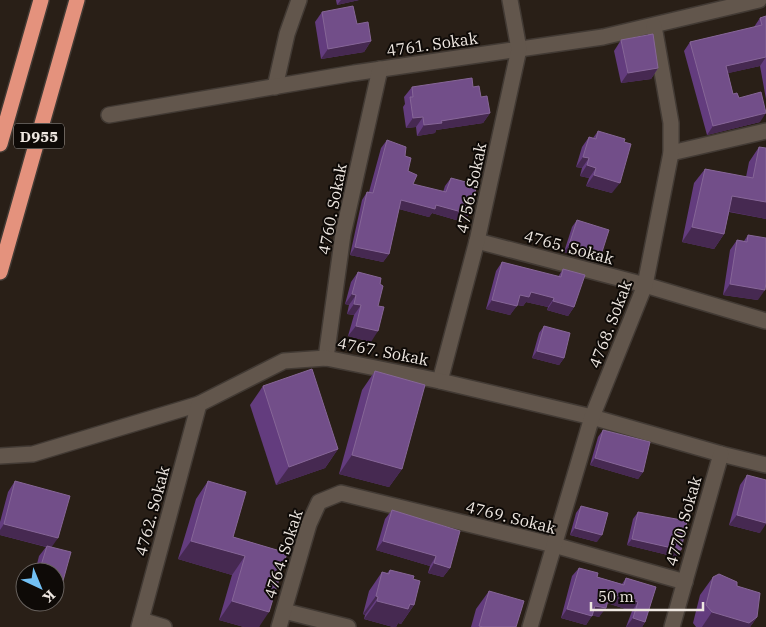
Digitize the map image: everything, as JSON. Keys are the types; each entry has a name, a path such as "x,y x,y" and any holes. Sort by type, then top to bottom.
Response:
{"highway":[{"name":"D955","path":"1,136 41,0"},
{"name":"D955","path":"0,272 77,0"}],"street":[{"path":"275,87 287,34 299,0"},
{"name":"4756. Sokak","path":"440,381 477,242 519,49 510,0"},
{"name":"4761. Sokak","path":"109,115 380,69 603,37 759,0"},
{"name":"4768. Sokak","path":"530,627 592,417 645,286 671,153 671,123 654,26"},
{"name":"4760. Sokak","path":"326,358 343,234 380,69"},
{"path":"671,153 766,131"},
{"name":"4765. Sokak","path":"477,242 645,286 766,321"},
{"name":"4767. Sokak","path":"0,456 33,454 199,404 284,361 326,358 440,381 592,417 766,465"},
{"name":"4762. Sokak","path":"140,624 199,404"},
{"name":"4770. Sokak","path":"672,627 721,454"},
{"name":"4769. Sokak","path":"328,497 341,493 554,545 684,582"},
{"name":"4764. Sokak","path":"279,627 309,524 319,502 328,497"},
{"path":"284,611 348,627"},
{"path":"140,624 164,627"}],"building":[{"path":"353,6 357,24 368,22 371,41 328,49 322,12"},
{"path":"766,16 766,57 726,66 733,94 737,93 739,98 761,92 766,113 713,126 690,42 762,25 760,18"},
{"path":"653,34 658,68 628,73 621,40"},
{"path":"472,78 473,87 479,86 481,97 487,96 490,113 424,125 423,117 413,118 410,97 413,97 412,87"},
{"path":"598,131 625,139 624,142 631,144 620,183 594,175 596,168 587,165 589,158 583,157 589,137 596,139"},
{"path":"387,140 406,147 405,156 411,158 408,171 417,175 413,184 446,192 451,178 477,185 469,214 436,205 435,209 401,200 389,254 355,247 367,192 373,193"},
{"path":"759,147 766,148 766,202 732,196 724,234 692,227 705,169 753,178"},
{"path":"577,220 609,230 601,255 569,245"},
{"path":"748,235 766,238 765,290 730,284 737,240 747,242"},
{"path":"502,262 561,277 563,269 585,275 574,307 553,301 554,298 531,292 529,297 520,295 517,306 492,300"},
{"path":"358,272 381,278 380,284 383,286 378,306 384,307 378,331 356,326 361,305 354,304 356,295 352,294"},
{"path":"544,326 570,333 564,358 537,351"},
{"path":"312,369 338,449 289,467 263,386"},
{"path":"375,371 425,385 402,469 352,455"},
{"path":"603,430 650,442 643,472 595,458"},
{"path":"747,475 766,480 766,523 737,515"},
{"path":"15,481 70,496 58,538 4,524"},
{"path":"208,481 246,492 233,537 287,553 269,612 232,601 245,556 191,541"},
{"path":"581,506 608,513 602,535 575,528"},
{"path":"392,510 460,531 450,568 434,563 436,556 383,541"},
{"path":"638,512 687,521 681,550 632,539"},
{"path":"47,546 71,552 65,574 65,562 42,562"},
{"path":"579,568 598,573 597,577 624,585 626,578 656,587 645,622 633,618 638,602 610,593 606,608 595,606 592,616 567,609"},
{"path":"390,570 414,576 413,579 420,581 414,605 410,604 408,609 377,601 378,597 376,596 382,572 389,574"},
{"path":"719,574 737,582 737,586 760,593 757,617 749,623 712,612 706,605 713,577"},
{"path":"489,591 524,601 516,627 479,626"}]}
